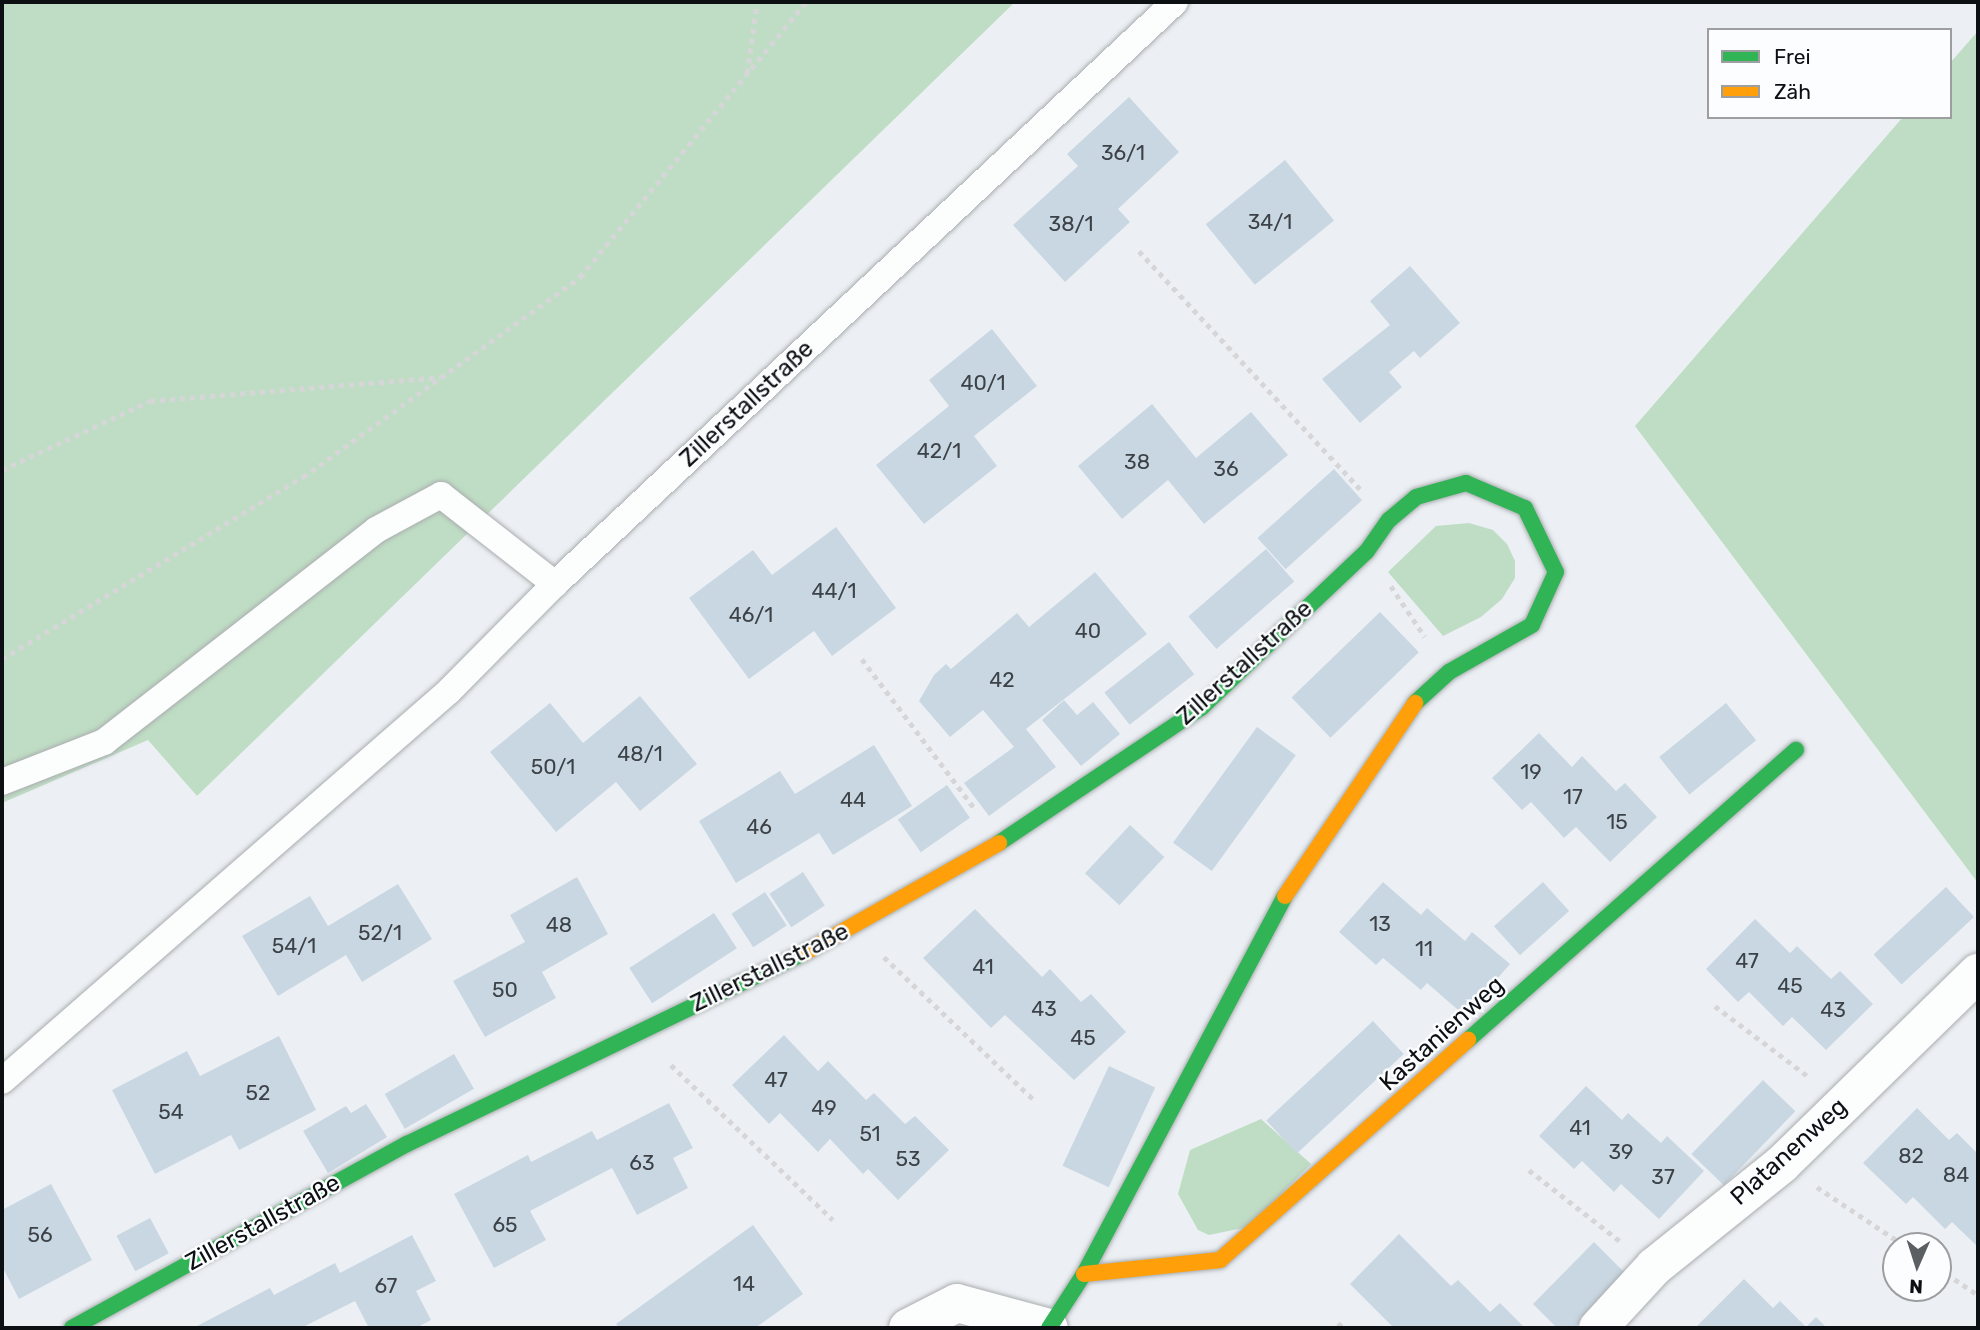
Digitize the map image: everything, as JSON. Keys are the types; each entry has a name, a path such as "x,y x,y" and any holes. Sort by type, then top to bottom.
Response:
{"street":[{"name":"Zillerstallstraße","path":"72,1328 407,1144 853,928 1000,843 1201,708 1367,551 1389,520 1416,496 1466,483 1525,508 1556,572 1532,625 1449,672 1413,705 1298,872 1084,1275 1049,1328"},
{"name":"Kastanienweg","path":"1084,1275 1220,1261 1796,750"},
{"name":"Platanenweg","path":"1598,1328 1654,1267 1782,1164 1978,973"},
{"path":"908,1328 957,1303 1049,1328"}],"lane":[{"name":"Zillerstallstraße","path":"2,1081 449,691 555,584 1175,2"},
{"path":"2,782 104,742 376,530 441,495 555,584"}],"path":[{"path":"747,74 757,2"},
{"path":"2,659 303,477 580,277 806,2"},
{"path":"1139,251 1389,520"},
{"path":"2,470 150,401 441,377"},
{"path":"1367,551 1449,672"},
{"path":"862,659 1000,843"},
{"path":"853,928 1033,1099"},
{"path":"1715,1006 1843,1102"},
{"path":"637,1032 833,1220"},
{"path":"1782,1164 1884,1232"},
{"path":"1528,1170 1654,1267"},
{"path":"1952,1277 1978,1295"},
{"path":"1338,1323 1343,1328"}],"green space":[{"path":"2,2 1015,2 197,796 148,740 2,803"},
{"path":"1978,31 1978,883 1635,426 1901,119 1952,119 1952,61"},
{"path":"1469,523 1493,530 1507,544 1515,561 1515,578 1502,599 1481,617 1443,636 1388,572 1436,526"},
{"path":"1261,1119 1311,1164 1248,1227 1209,1235 1198,1230 1178,1194 1190,1150"}],"building":[{"path":"1129,97 1179,152 1118,209 1130,222 1065,282 1013,225 1078,166 1067,154"},
{"path":"1285,160 1334,221 1255,285 1206,224"},
{"path":"1410,266 1460,323 1420,358 1414,351 1389,372 1402,387 1360,423 1322,379 1390,325 1370,301"},
{"path":"992,329 1037,386 974,436 997,466 924,524 876,465 949,406 929,380"},
{"path":"1152,404 1196,458 1251,412 1288,455 1204,524 1168,480 1122,519 1078,466"},
{"path":"1334,469 1362,500 1286,569 1257,538"},
{"path":"836,527 896,608 832,656 814,631 749,679 689,598 753,550 772,575"},
{"path":"1266,549 1294,581 1216,649 1188,617"},
{"path":"1095,572 1147,634 1026,729 1056,767 989,816 964,783 1014,747 983,710 950,737 919,701 934,675 946,664 951,669 1017,613 1029,627"},
{"path":"1380,612 1419,652 1330,738 1292,697"},
{"path":"1169,642 1194,674 1130,725 1104,692"},
{"path":"640,696 697,764 640,811 616,782 556,832 490,752 550,703 583,743"},
{"path":"1064,700 1077,715 1093,702 1120,734 1081,766 1042,720"},
{"path":"1726,703 1756,740 1689,794 1659,757"},
{"path":"1257,727 1296,755 1212,871 1173,843"},
{"path":"1539,733 1572,767 1582,756 1616,791 1625,783 1657,817 1610,862 1576,827 1564,838 1531,802 1522,810 1492,778"},
{"path":"874,745 912,806 833,855 819,833 736,883 699,821 780,771 795,794"},
{"path":"947,785 970,818 921,852 898,819"},
{"path":"1130,825 1164,857 1119,905 1085,873"},
{"path":"803,872 825,906 791,927 769,894"},
{"path":"577,877 608,934 542,972 556,998 485,1037 453,981 525,942 510,915"},
{"path":"1383,882 1421,915 1427,908 1465,941 1472,932 1510,964 1465,1016 1427,983 1421,990 1383,958 1376,965 1339,932"},
{"path":"1543,882 1569,911 1520,955 1494,926"},
{"path":"398,884 432,939 362,982 346,955 278,996 242,936 310,896 328,926"},
{"path":"1946,887 1974,917 1902,985 1874,955"},
{"path":"765,892 787,926 753,947 731,914"},
{"path":"975,909 1042,977 1050,969 1081,1002 1091,994 1126,1032 1074,1080 1005,1015 991,1028 923,958"},
{"path":"714,913 737,948 652,1003 629,968"},
{"path":"1755,919 1790,953 1797,946 1831,979 1840,971 1873,1004 1826,1050 1792,1017 1783,1026 1749,992 1738,1002 1706,969"},
{"path":"1373,1021 1404,1054 1297,1153 1266,1121"},
{"path":"784,1035 818,1071 828,1061 866,1100 874,1093 905,1124 915,1116 949,1150 898,1200 868,1169 863,1174 830,1139 818,1152 780,1113 769,1124 732,1085"},
{"path":"279,1036 316,1110 239,1150 231,1135 155,1174 112,1090 187,1051 200,1076"},
{"path":"454,1054 474,1089 405,1129 385,1094"},
{"path":"1109,1066 1155,1088 1109,1187 1063,1166"},
{"path":"1763,1080 1795,1111 1724,1185 1691,1154"},
{"path":"1586,1086 1622,1120 1628,1113 1661,1143 1667,1136 1704,1171 1659,1219 1621,1184 1614,1192 1582,1161 1574,1169 1539,1136"},
{"path":"669,1103 693,1148 673,1158 688,1188 637,1215 612,1168 530,1211 546,1240 494,1268 454,1194 528,1155 531,1162 592,1131 597,1140"},
{"path":"366,1104 387,1137 328,1173 303,1131 346,1106 351,1113"},
{"path":"1917,1108 1949,1140 1957,1133 1978,1154 1978,1247 1952,1222 1945,1229 1913,1197 1906,1204 1863,1163"},
{"path":"51,1184 92,1260 19,1299 2,1266 2,1210"},
{"path":"150,1218 169,1253 135,1271 116,1236"},
{"path":"753,1225 803,1294 755,1328 619,1328 616,1324"},
{"path":"1399,1234 1451,1286 1458,1280 1490,1312 1500,1303 1525,1328 1394,1328 1350,1284"},
{"path":"412,1235 436,1281 416,1291 431,1320 416,1328 369,1328 355,1301 301,1328 197,1326 270,1288 274,1295 335,1263 340,1273"},
{"path":"1594,1242 1627,1275 1574,1328 1557,1328 1533,1304"},
{"path":"1744,1279 1773,1308 1780,1301 1806,1327 1816,1317 1827,1328 1695,1328"}],"traffic: fast":[{"path":"999,843 1201,708 1367,551 1389,520 1416,497 1466,483 1525,508 1556,572 1532,625 1449,672 1415,703"},
{"path":"1468,1040 1796,750"},
{"path":"1049,1328 1084,1274 1285,896"},
{"path":"72,1328 407,1144 804,953"}],"traffic: slow":[{"path":"1285,896 1415,703"},
{"path":"804,953 999,843"},
{"path":"1084,1274 1220,1260 1468,1040"}]}
